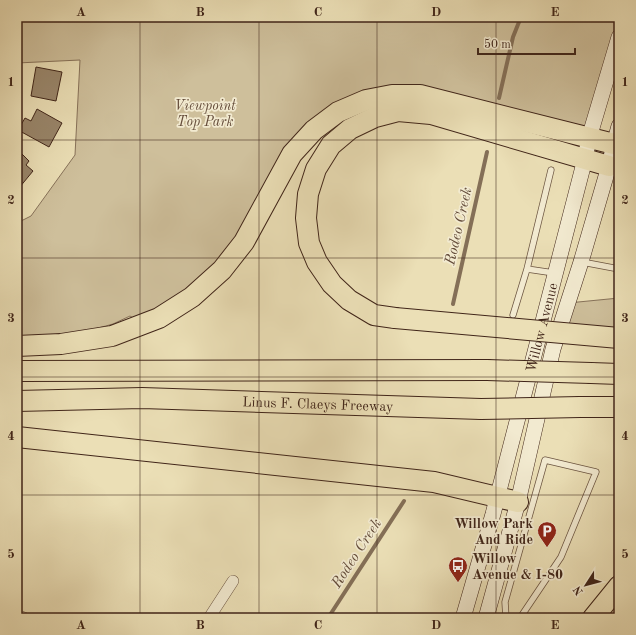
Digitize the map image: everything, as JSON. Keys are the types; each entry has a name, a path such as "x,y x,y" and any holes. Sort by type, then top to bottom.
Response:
{"highway":[{"path":"17,346 61,344 112,336 159,318 192,297 222,270 244,242 296,149 314,130 338,112 366,100 392,95 420,95 589,138 617,138"},
{"path":"611,167 431,114 398,111 375,117 350,129 331,145 316,169 308,194 306,218 309,243 316,262 332,284 343,295 374,315 619,338"},
{"path":"17,371 487,370 619,374"},
{"name":"Linus F. Claeys Freeway","path":"17,401 142,398 481,409 580,407 619,408"},
{"path":"17,437 434,482 518,502"},
{"path":"593,618 619,586"}],"main road":[{"name":"Willow Avenue","path":"464,618 498,497 556,274 589,138 619,37"},
{"name":"Willow Avenue","path":"486,618 518,502 553,349 611,167 617,138"}],"street":[{"path":"209,618 233,581"},
{"path":"17,615 24,618"}],"lane":[{"path":"513,315 527,269 550,170"},
{"path":"581,262 619,269"},
{"path":"527,269 556,274"},
{"path":"506,618 505,602 545,460 596,472 560,557 520,618"}],"green space":[{"name":"Viewpoint Top Park","path":"17,17 619,17 619,37 589,138 392,95 314,130 244,242 143,324 130,316 113,324 76,334 17,336 17,223 31,216 75,155 80,60 17,63"},
{"path":"619,298 619,338 558,334 568,303"}],"building":[{"path":"36,67 62,72 56,101 31,96"},
{"path":"37,109 62,123 49,147 18,130 25,118 31,121"},
{"path":"21,153 29,161 26,165 33,171 19,188 17,187 17,158"}],"waterway":[{"name":"Rodeo Creek","path":"499,98 513,37 521,17"},
{"name":"Rodeo Creek","path":"453,304 487,152"},
{"name":"Rodeo Creek","path":"328,618 404,501"}],"place":[{"name":"Willow Park And Ride","path":"547,548"},
{"name":"Willow Avenue & I-80","path":"458,583"}]}
